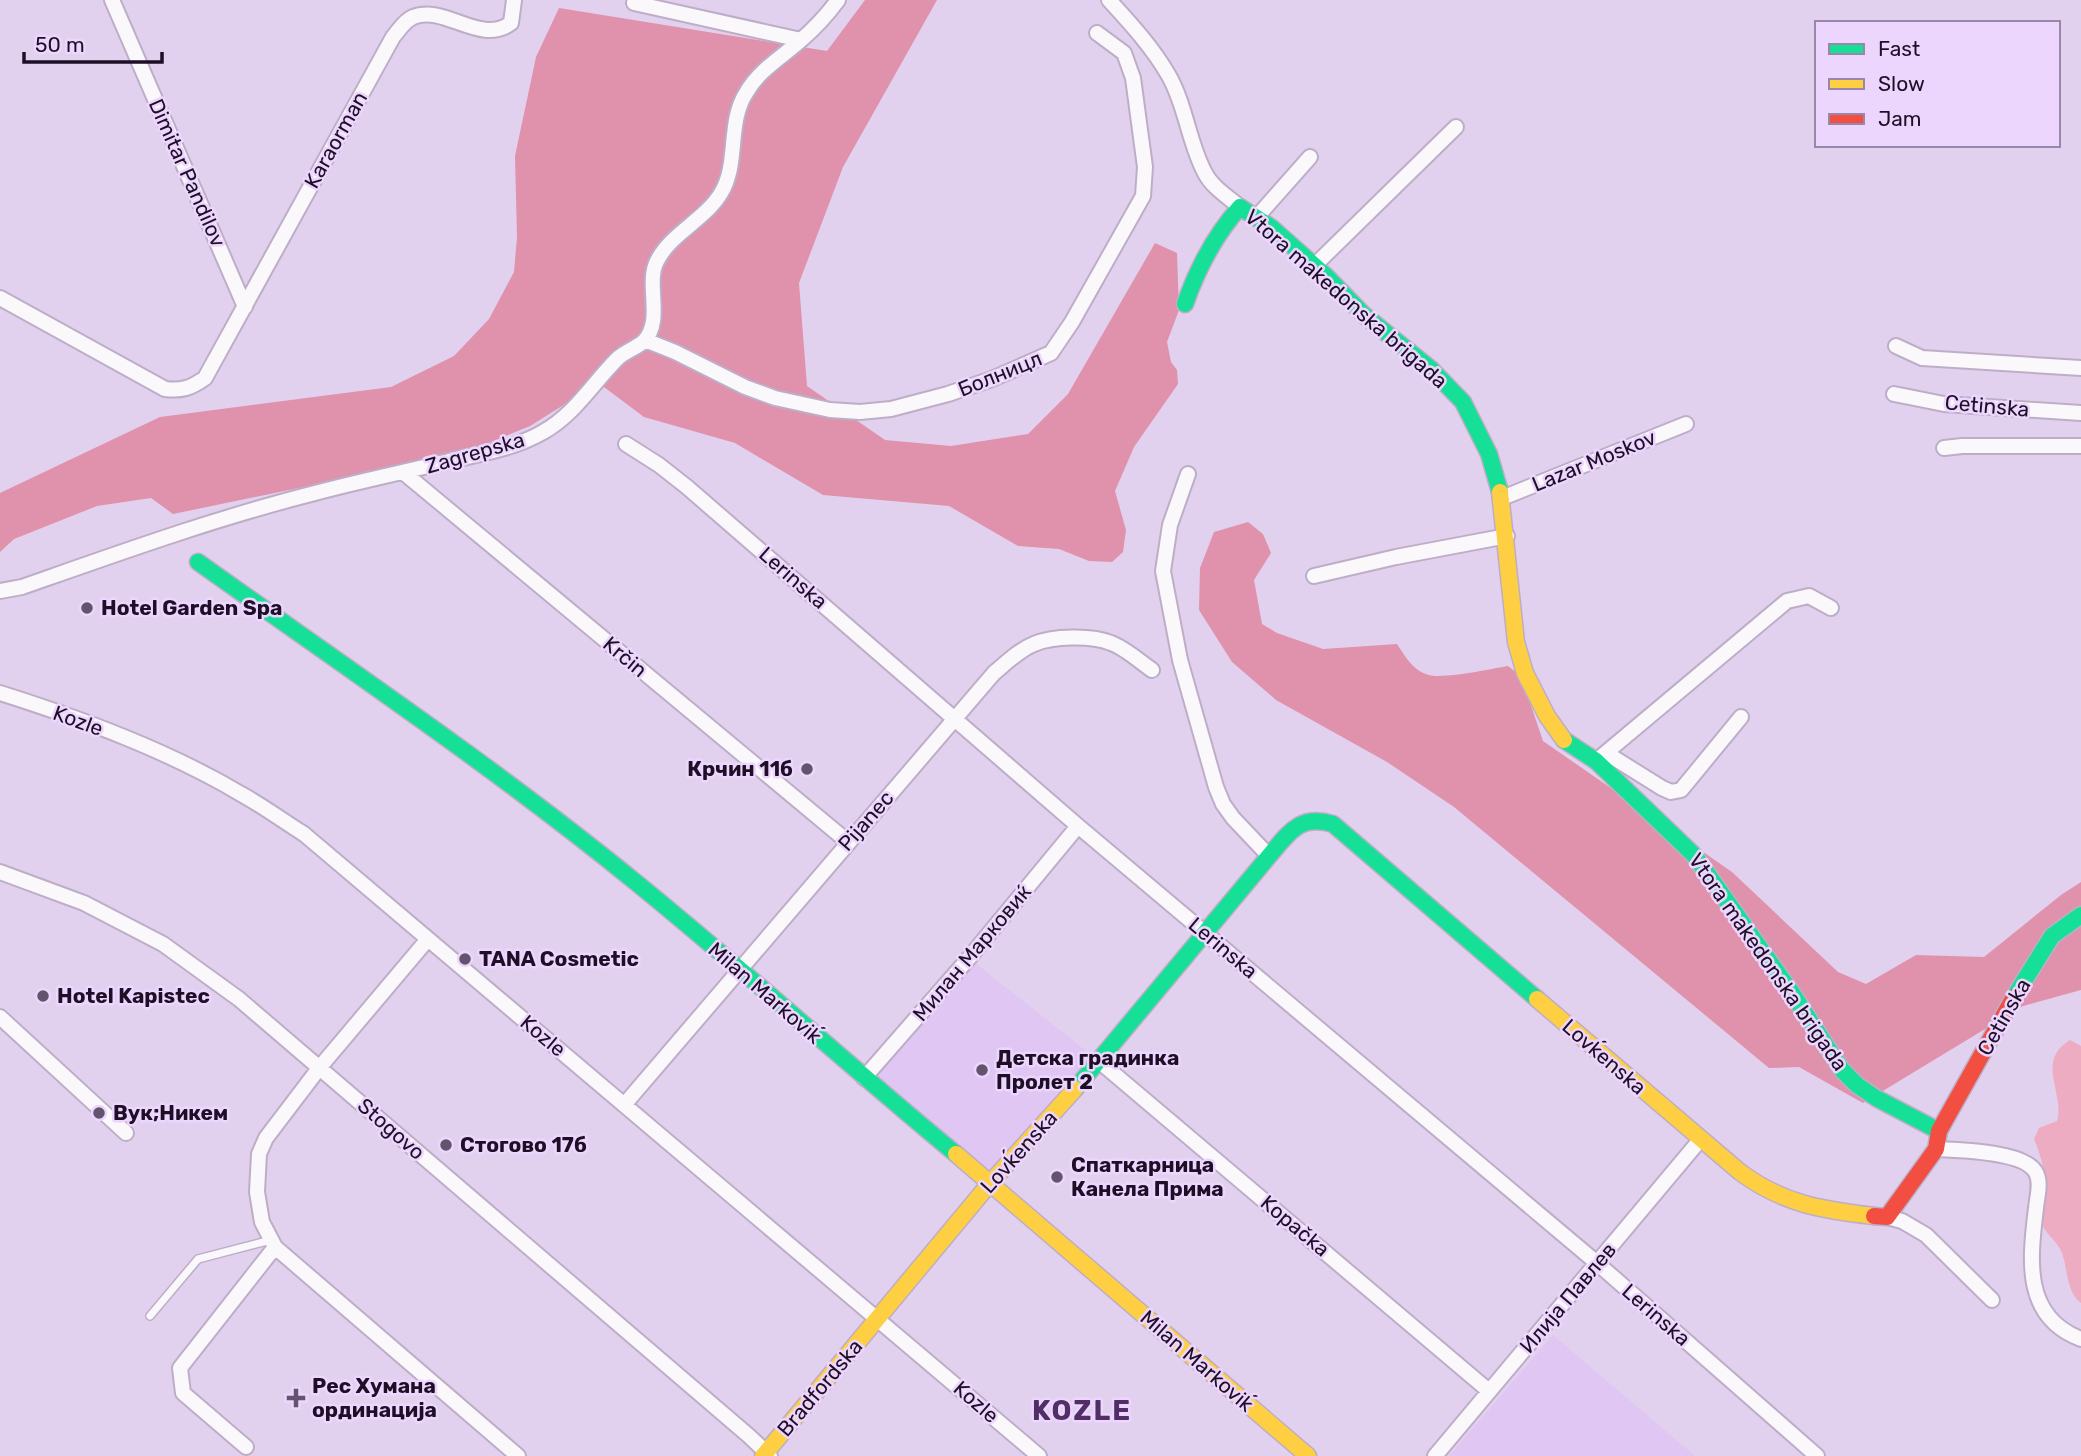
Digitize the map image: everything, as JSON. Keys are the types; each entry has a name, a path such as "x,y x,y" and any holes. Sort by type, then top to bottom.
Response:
{"street":[{"name":"Dimitar Pandilov","path":"112,0 246,307"},
{"name":"Karaorman","path":"4,300 165,389 180,391 192,388 205,378 374,71 404,23 425,14 483,30 504,28 511,23 514,0"},
{"path":"645,340 652,323 653,273 662,252 711,208 723,190 729,170 738,111 745,93 761,72 824,19 838,0"},
{"name":"Vtora makedonska brigada","path":"1109,0 1148,44 1170,78 1205,173 1213,185 1314,266 1364,315 1432,370 1463,401 1489,454 1502,498 1516,642 1525,673 1547,716 1564,740 1601,757 1694,855 1792,992 1842,1070 1876,1098 1939,1131"},
{"path":"634,3 802,40"},
{"name":"Болницл","path":"645,340 765,394 830,410 860,412 891,409 948,394 992,379 1051,353 1072,322 1143,196 1145,167 1133,78 1124,53 1097,33"},
{"path":"1314,266 1456,127"},
{"path":"1256,218 1310,157"},
{"name":"Vtora makedonska brigada","path":"1185,304 1203,254 1240,207"},
{"path":"0,285 4,300"},
{"name":"Zagrepska","path":"0,592 22,587 230,515 483,454 543,433 567,415 620,356 645,340"},
{"name":"Cetinska","path":"1896,346 1923,358 2081,368"},
{"name":"Cetinska","path":"1894,394 1944,404 2081,413"},
{"name":"Lazar Moskov","path":"1502,498 1686,424"},
{"name":"Lerinska","path":"626,444 687,487 1078,826 1597,1263 1817,1456"},
{"name":"Cetinska","path":"1944,448 2081,446"},
{"name":"Krčin","path":"403,472 848,842"},
{"path":"1188,474 1171,525 1163,571 1172,623 1216,787 1223,804 1269,856"},
{"path":"1314,576 1507,536"},
{"name":"Milan Markoviḱ","path":"198,562 557,820 633,880 864,1078 991,1182 1308,1456"},
{"path":"1741,717 1681,790 1671,792 1601,757 1787,601 1809,596 1831,608"},
{"name":"Pijanec","path":"624,1105 994,673 1017,654 1035,643 1070,638 1110,642 1152,670"},
{"name":"Kozle","path":"0,693 145,746 197,769 304,834 1039,1456"},
{"name":"Lovḱenska","path":"877,1319 991,1182 1100,1062 1269,856 1295,828 1308,819 1321,819 1334,824 1740,1172 1777,1196 1843,1212 1901,1222"},
{"name":"Милан Марковиќ","path":"864,1078 970,958 1078,826"},
{"path":"0,872 84,903 163,944 239,999 750,1436 766,1455"},
{"name":"Cetinska","path":"1939,1131 2016,993 2052,936 2081,915"},
{"path":"428,939 320,1067 266,1138 259,1154 257,1192 262,1222 274,1244 518,1456"},
{"path":"0,1017 125,1133"},
{"name":"Kopačka","path":"1100,1062 1489,1391"},
{"path":"1939,1131 1936,1149 1901,1222 1926,1235 1992,1300"},
{"name":"Илија Павлев","path":"1435,1456 1700,1140"},
{"path":"1936,1149 1966,1150 2013,1158 2028,1164 2035,1171 2038,1189 2030,1257 2039,1302 2051,1320 2081,1339"},
{"path":"246,1447 183,1393 180,1368 274,1244"},
{"name":"Bradfordska","path":"766,1455 877,1319"}],"lane":[{"path":"150,1316 198,1259 274,1244"}],"shaded area":[{"path":"865,0 937,0 843,167 799,283 807,386 885,440 951,446 1028,434 1068,394 1155,243 1177,253 1179,310 1167,342 1171,362 1177,370 1178,384 1134,447 1115,491 1126,530 1123,552 1112,562 1089,561 1059,549 1018,546 949,506 823,495 735,443 644,417 604,387 578,396 530,426 469,451 173,514 151,498 97,506 14,539 0,552 0,493 160,417 391,387 454,356 489,319 514,272 517,237 515,156 536,57 559,8 827,51"},
{"path":"1248,522 1263,534 1271,553 1254,580 1262,624 1277,633 1323,649 1397,644 1414,667 1429,675 1456,675 1508,666 1521,676 1543,741 1732,872 1838,972 1866,984 1916,955 1984,957 2081,882 2081,990 2023,1006 1863,1103 1799,1067 1769,1068 1454,807 1387,762 1276,700 1232,662 1199,610 1200,568 1214,532"},
{"name":"Детска градинка Пролет 2","path":"969,958 1100,1062 991,1182 864,1078"},
{"path":"2070,1040 2081,1046 2081,1303 2070,1287 2062,1253 2041,1222 2040,1214 2046,1196 2045,1181 2034,1139 2039,1128 2057,1121 2054,1058 2060,1048"},
{"path":"1553,1335 1695,1456 1449,1456"}],"traffic: fast":[{"path":"1185,304 1208,252 1240,207 1272,228 1326,276 1364,315 1432,370 1463,402 1489,454 1500,492"},
{"path":"198,562 418,718 580,838 715,948 956,1154"},
{"path":"1564,740 1596,761 1694,855 1792,993 1842,1070 1876,1098 1939,1131"},
{"path":"1075,1089 1289,833 1311,822 1333,824 1537,999"},
{"path":"2014,997 2052,936 2081,915"}],"traffic: slow":[{"path":"1500,492 1516,642 1525,673 1547,716 1564,740"},
{"path":"1537,999 1756,1183 1804,1204 1874,1216"},
{"path":"763,1456 991,1182 1075,1089"},
{"path":"956,1154 1308,1456"}],"traffic: jam":[{"path":"1874,1216 1887,1217 1936,1149 1939,1131 2014,997"}],"place":[{"name":"Hotel Garden Spa","path":"87,608"},
{"name":"Крчин 11б","path":"807,769"},
{"name":"TANA Cosmetic","path":"465,959"},
{"name":"Hotel Kapistec","path":"43,996"},
{"name":"Детска градинка Пролет 2","path":"982,1070"},
{"name":"Вук;Никем","path":"99,1113"},
{"name":"Стогово 17б","path":"446,1145"},
{"name":"Спаткарница Канела Прима","path":"1057,1177"},
{"name":"Рес Хумана ординација","path":"296,1398"}],"district":[{"name":"KOZLE","path":"1082,1410"}]}
